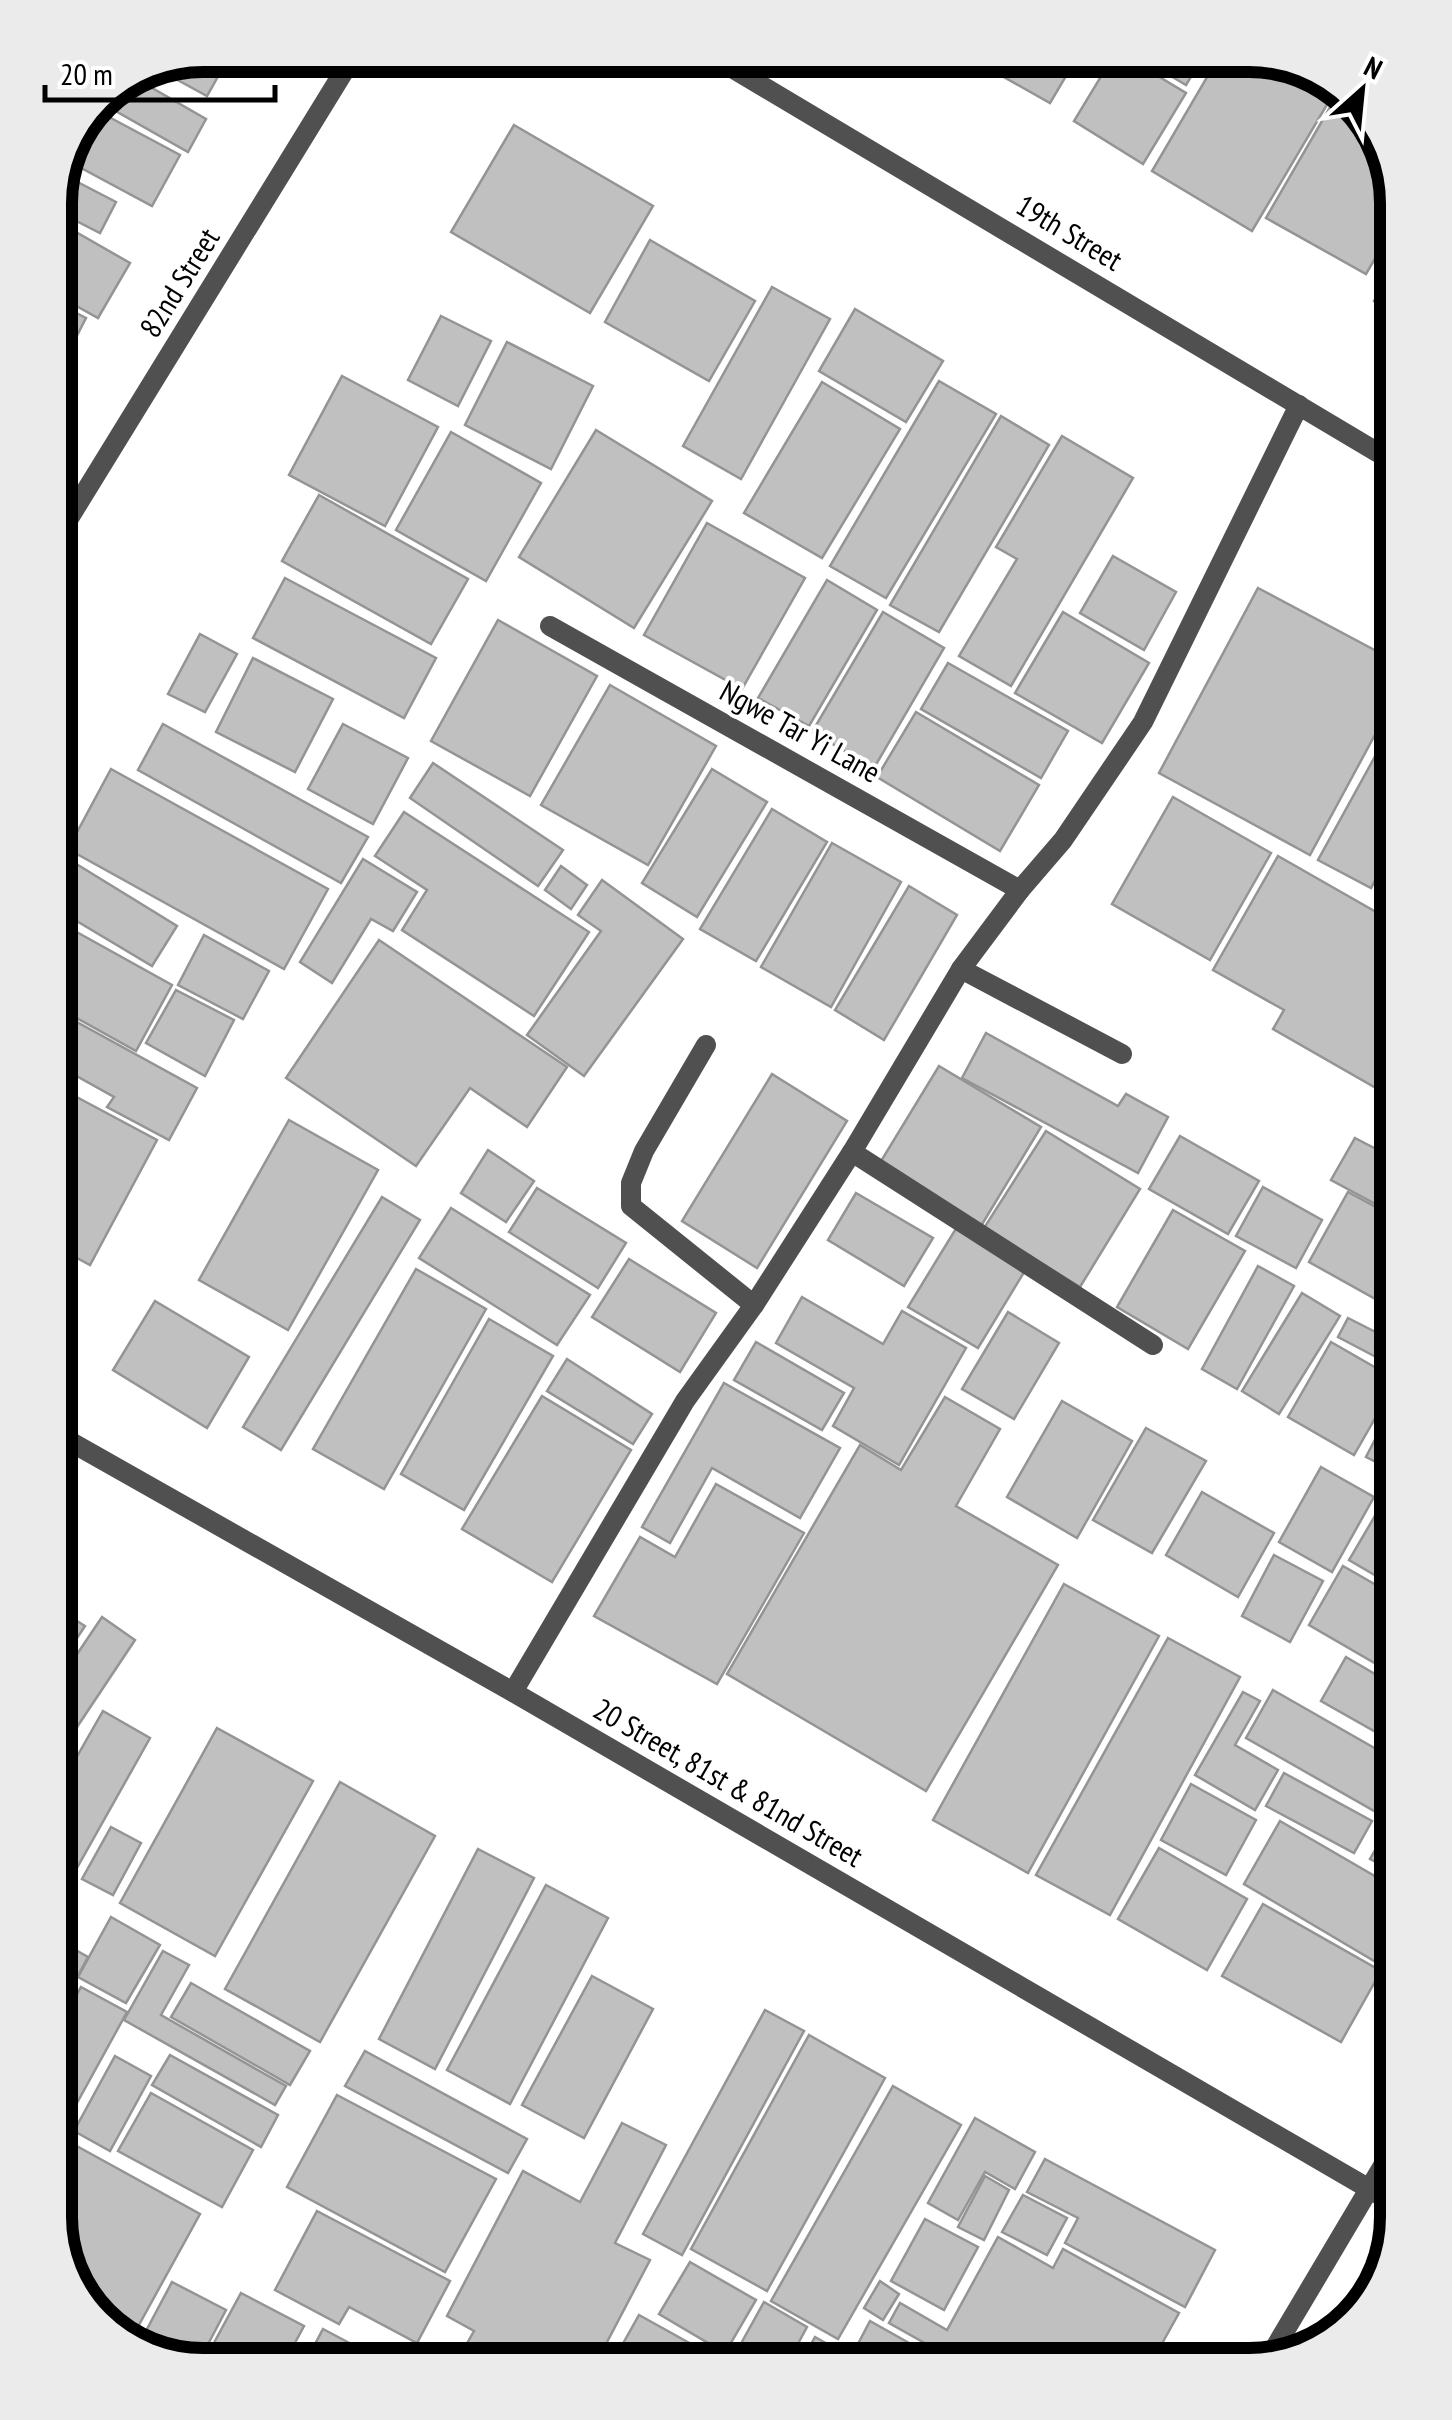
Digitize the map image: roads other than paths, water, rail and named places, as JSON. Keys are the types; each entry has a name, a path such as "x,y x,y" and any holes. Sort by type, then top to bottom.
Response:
{"street":[{"name":"82nd Street","path":"73,512 343,72"},
{"name":"19th Street","path":"739,73 1380,454"},
{"path":"513,1692 685,1401 754,1305 852,1152 961,969 1063,840 1143,722 1299,405"},
{"name":"Ngwe Tar Yi Lane","path":"550,626 1020,890"},
{"path":"961,969 1122,1054"},
{"path":"706,1045 644,1151 631,1182 631,1206 754,1305"},
{"path":"852,1152 1152,1345"},
{"name":"20 Street, 81st & 81nd Street","path":"73,1443 513,1692 1380,2195"},
{"path":"1277,2344 1380,2170"}]}
